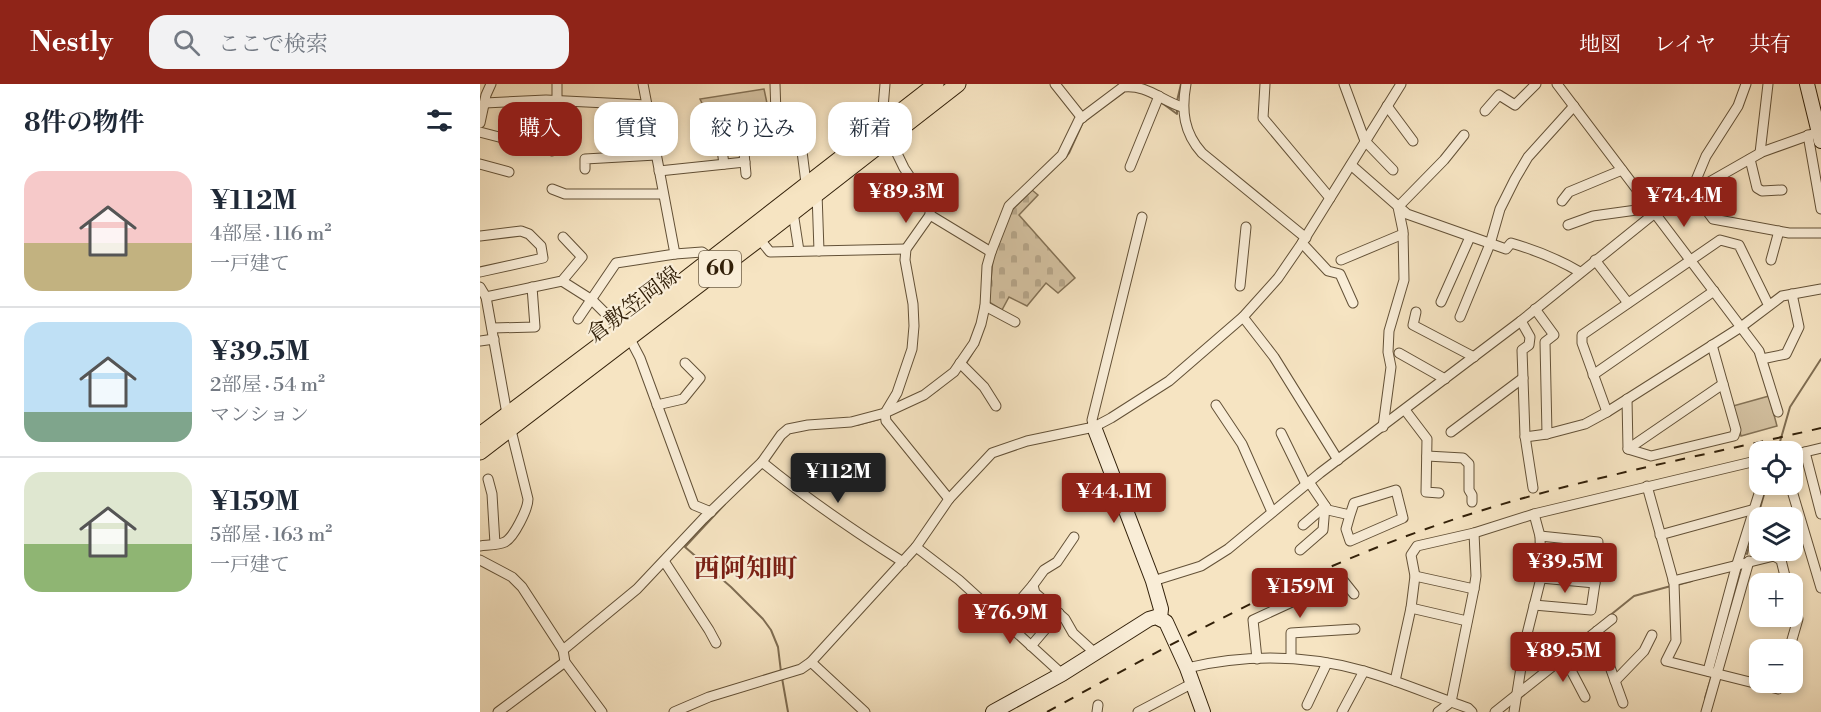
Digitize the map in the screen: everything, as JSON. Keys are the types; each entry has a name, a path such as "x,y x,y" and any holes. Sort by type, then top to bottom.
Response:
{"main road":[{"name":"倉敷笠岡線","path":"912,102 936,84"},
{"name":"倉敷笠岡線","path":"912,119 958,84"},
{"path":"1807,84 1817,135"},
{"name":"倉敷笠岡線","path":"755,232 793,212 812,188 848,156"},
{"name":"倉敷笠岡線","path":"480,452 509,421 812,188 860,156"},
{"name":"倉敷笠岡線","path":"480,435 509,421"},
{"path":"1094,427 1153,580 1161,609 1160,618"},
{"path":"993,712 1062,674 1149,619 1156,617 1166,622 1187,668 1203,712"}],"street":[{"path":"480,123 491,84"},
{"path":"557,84 557,101"},
{"path":"643,84 646,102"},
{"path":"775,84 776,114 797,112 812,188 819,251"},
{"path":"884,102 885,84"},
{"path":"1055,84 1082,118"},
{"path":"1186,84 1182,107 1183,117 1194,144 1304,240 1329,271 1340,274 1353,303"},
{"path":"1265,84 1263,118 1330,198"},
{"path":"1344,84 1365,141 1393,170"},
{"path":"674,712 709,697 801,669 812,662 916,547 949,499 992,453 1027,441 1094,427 1169,381 1211,346 1243,317 1278,278 1401,84"},
{"path":"1485,111 1499,95 1515,105 1536,84"},
{"path":"1557,84 1759,351 1778,412"},
{"path":"1692,192 1706,156 1738,106 1746,84"},
{"path":"1760,153 1768,84"},
{"path":"563,650 637,589 762,462 788,429 850,422 885,413 924,395 954,372 974,343 985,306 987,266 1009,206 1062,155 1082,118 1123,87 1134,85 1146,88 1173,105 1182,107"},
{"path":"1130,166 1158,96"},
{"path":"484,103 594,103"},
{"path":"1387,106 1413,141"},
{"path":"1460,317 1490,244 1500,208 1528,157 1574,106"},
{"path":"480,132 498,137"},
{"path":"1398,207 1444,160 1464,135"},
{"path":"1153,580 1201,566 1228,549 1308,483 1521,321 1653,211 1692,192 1760,153 1817,135 1821,209"},
{"path":"585,169 585,159 638,156"},
{"path":"656,156 675,254"},
{"path":"723,156 724,164"},
{"path":"744,156 746,174"},
{"path":"898,156 930,207 930,215 906,249 905,260 913,304 912,349 897,393 885,413 886,421 949,499"},
{"path":"1750,159 1757,188 1762,191 1782,190"},
{"path":"659,171 745,162"},
{"path":"480,164 509,172"},
{"path":"1351,165 1398,207 1419,219 1506,249 1511,243 1564,262 1580,272"},
{"path":"1562,201 1569,192 1622,170"},
{"path":"552,189 565,194 663,194"},
{"path":"1692,192 1713,219 1789,233 1821,233"},
{"path":"1383,427 1391,367 1388,352 1389,331 1404,280 1403,234 1398,207"},
{"path":"1568,225 1593,216 1653,211"},
{"path":"793,212 799,251"},
{"path":"930,215 991,252"},
{"path":"1094,427 1092,420 1142,217"},
{"path":"1240,286 1246,227"},
{"path":"480,236 521,231 529,234 542,246 543,258 480,272"},
{"path":"1771,260 1779,231"},
{"path":"755,232 770,252 906,249"},
{"path":"1341,260 1403,234"},
{"path":"486,297 562,281 582,257 563,237"},
{"path":"1441,302 1470,237"},
{"path":"1607,412 1582,343 1582,335 1690,259 1720,240 1739,245 1768,306"},
{"path":"578,319 616,263 702,252 715,264"},
{"path":"1595,260 1628,303"},
{"path":"562,281 592,300 625,333 640,358 694,505 711,512"},
{"path":"480,287 486,297 509,421 528,499 528,508 508,541 480,546"},
{"path":"492,328 535,327 532,287"},
{"path":"1525,437 1585,424 1741,327 1782,296 1821,289"},
{"path":"1593,375 1714,291"},
{"path":"1762,359 1786,354 1799,327 1792,294"},
{"path":"985,306 1016,322"},
{"path":"1535,309 1554,335 1545,342 1546,434"},
{"path":"1416,312 1413,325 1474,357"},
{"path":"1243,317 1274,357 1338,460"},
{"path":"1521,321 1530,338 1529,345 1522,350 1525,437 1533,488"},
{"path":"480,341 494,339"},
{"path":"1628,449 1651,456 1734,436 1736,430 1712,345"},
{"path":"1399,352 1445,379"},
{"path":"657,405 683,399 700,378 685,363"},
{"path":"960,363 984,387 996,406"},
{"path":"1451,432 1523,378"},
{"path":"1628,449 1724,384"},
{"path":"1627,399 1628,449"},
{"path":"1216,405 1242,444 1272,512"},
{"path":"1405,410 1427,439 1426,492 1439,493"},
{"path":"1281,433 1308,483 1328,510 1350,515"},
{"path":"1821,448 1804,452 1821,514"},
{"path":"1427,456 1463,458 1469,464 1469,490 1472,502"},
{"path":"762,462 842,523 903,562"},
{"path":"1395,681 1411,608 1415,576 1411,555 1417,546 1474,533 1534,514 1749,463"},
{"path":"488,478 492,494 495,544"},
{"path":"1119,491 1151,479"},
{"path":"1647,486 1674,585 1677,641 1666,661 1749,682"},
{"path":"1396,490 1403,518 1350,541 1346,529 1350,515 1354,503 1396,490"},
{"path":"1793,495 1821,588"},
{"path":"1303,525 1325,506"},
{"path":"1300,550 1323,530 1325,506"},
{"path":"1660,535 1749,511"},
{"path":"1514,712 1521,661 1541,578 1540,536 1534,514"},
{"path":"1706,712 1737,564 1749,527"},
{"path":"1438,712 1451,702 1474,589 1476,576 1474,533"},
{"path":"1534,605 1591,610 1595,583 1598,542 1540,536"},
{"path":"1011,611 1044,570 1057,562 1074,537"},
{"path":"916,547 959,580 1062,674"},
{"path":"480,560 512,577 522,587 563,650 565,662 602,712"},
{"path":"664,561 710,630 716,643"},
{"path":"1674,585 1749,561"},
{"path":"1713,673 1749,561"},
{"path":"1415,576 1474,589"},
{"path":"1541,578 1595,583"},
{"path":"1257,659 1253,620 1283,604 1342,579 1354,594"},
{"path":"1034,585 1035,592 1065,619 1073,633 1096,654"},
{"path":"1411,608 1467,621"},
{"path":"1031,646 1059,613"},
{"path":"1495,712 1517,691 1612,619"},
{"path":"1291,658 1291,633 1355,630"},
{"path":"1597,631 1623,703"},
{"path":"1615,681 1644,651 1652,635"},
{"path":"1564,657 1585,697"},
{"path":"1187,668 1257,659 1291,658 1327,663 1395,681 1468,708 1472,712"},
{"path":"498,712 565,662"},
{"path":"812,662 865,712"},
{"path":"1307,705 1327,663"},
{"path":"1342,712 1364,671"},
{"path":"1138,712 1193,683"}],"green space":[{"path":"764,89 767,102 701,102 700,99"},
{"path":"1032,190 1038,195 1019,215 1075,278 1058,293 1046,283 1027,306 1009,297 1002,310 989,302 993,258 1009,213"},
{"path":"1769,396 1777,426 1741,436 1733,406"}],"waterway":[{"path":"1177,101 1181,84"},
{"path":"1095,113 1124,92"},
{"path":"1162,103 1177,114 1177,107"},
{"path":"1066,157 1083,122"},
{"path":"965,365 978,344"},
{"path":"1780,441 1790,407 1821,359"},
{"path":"929,396 939,389"},
{"path":"857,425 883,418"},
{"path":"1747,554 1764,495"},
{"path":"725,504 685,547 731,587 763,619 771,630 778,647 781,672"},
{"path":"1717,656 1739,578"},
{"path":"1677,585 1692,581"},
{"path":"1608,617 1634,596 1671,586"},
{"path":"782,678 788,712"},
{"path":"1705,698 1711,678"}],"railway":[{"path":"1047,712 1186,637 1280,590 1426,529 1572,485 1821,428"}],"district":[{"name":"西阿知町","path":"746,569"}]}
